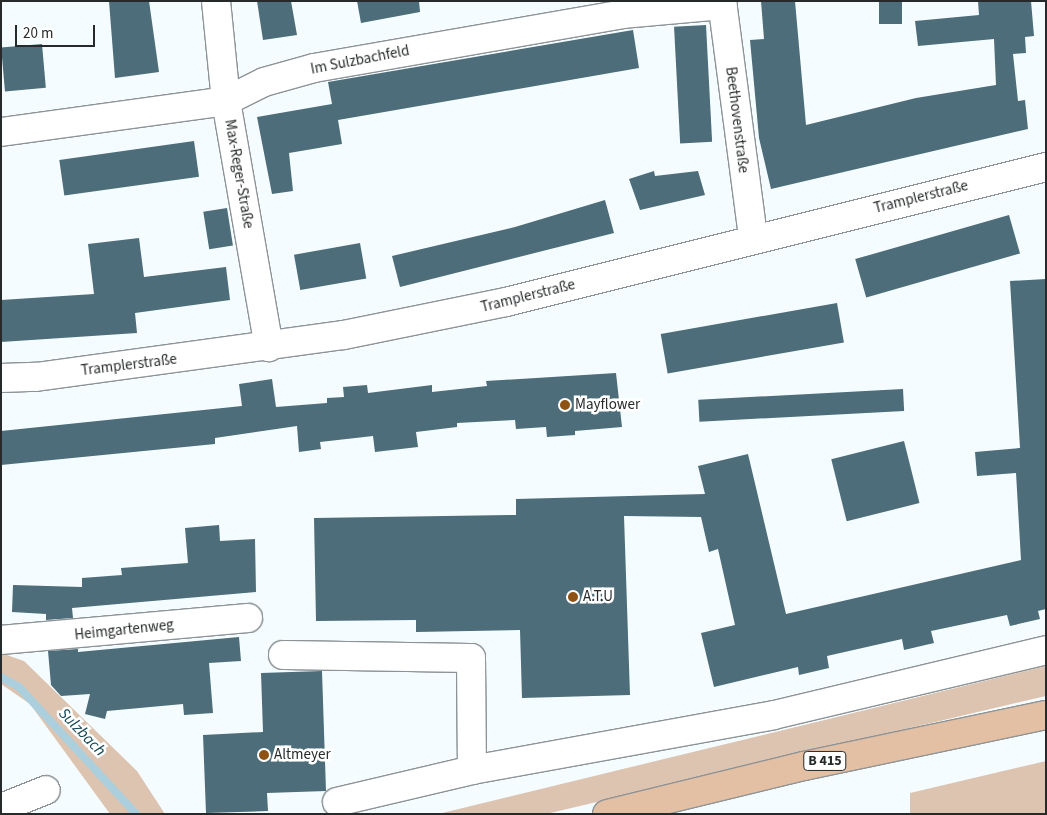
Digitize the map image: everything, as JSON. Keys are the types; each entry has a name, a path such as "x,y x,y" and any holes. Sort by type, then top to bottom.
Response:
{"main road":[{"name":"B 415","path":"606,814 804,766 1046,715"}],"street":[{"name":"Max-Reger-Straße","path":"216,1 226,101 268,346"},
{"name":"Im Sulzbachfeld","path":"1,132 226,101 264,82 314,68 622,14 722,3"},
{"name":"Beethovenstraße","path":"722,3 753,238"},
{"name":"Tramplerstraße","path":"1,378 268,346 506,302 753,238 1046,167"},
{"name":"Heimgartenweg","path":"1,640 248,618"},
{"path":"337,802 472,770 774,715 1046,650"},
{"path":"283,655 471,658 472,770"},
{"path":"1,808 46,790"}],"shaded area":[{"path":"1,653 24,661 137,771 165,814 110,814 30,704 1,684"},
{"path":"1046,666 1046,696 546,814 438,814"},
{"path":"1046,761 1046,814 910,814 910,793"}],"building":[{"path":"109,1 149,1 159,72 115,78"},
{"path":"257,1 291,1 297,35 263,40"},
{"path":"357,1 419,1 420,12 361,23"},
{"path":"761,1 795,1 806,125 916,98 996,85 994,39 918,46 915,21 979,15 978,1 1031,1 1034,36 1025,37 1026,53 1013,54 1018,101 1025,100 1028,129 771,189 759,138 750,40 764,39"},
{"path":"879,1 902,1 902,24 879,24"},
{"path":"706,25 712,142 680,144 674,27"},
{"path":"633,30 639,68 338,120 342,144 289,153 293,191 272,194 257,117 332,104 328,82"},
{"path":"42,44 46,88 5,91 1,48"},
{"path":"194,141 199,177 64,196 59,160"},
{"path":"654,171 655,176 698,171 705,195 640,210 629,179"},
{"path":"605,200 614,233 400,287 392,256 515,227"},
{"path":"227,208 233,246 209,249 203,212"},
{"path":"1009,215 1020,253 866,298 855,259"},
{"path":"139,238 144,277 226,267 230,300 135,313 137,333 1,342 1,300 94,294 88,244"},
{"path":"360,243 366,278 300,290 294,255"},
{"path":"1046,279 1046,609 1038,611 1040,619 1010,626 1007,615 931,631 934,643 904,650 902,639 827,656 829,668 799,675 798,667 714,687 701,633 735,625 718,549 709,552 701,517 624,516 630,695 522,698 520,630 416,632 416,620 316,621 314,518 516,515 516,499 705,494 698,466 748,454 786,614 1021,560 1016,473 977,476 975,452 1020,448 1010,281"},
{"path":"837,303 844,342 668,373 661,334"},
{"path":"616,373 622,427 575,431 575,435 547,437 546,427 516,429 515,420 457,423 457,427 416,432 418,447 375,452 373,436 320,442 321,449 299,452 297,426 215,438 215,444 1,465 1,431 242,406 239,384 272,379 276,407 327,403 327,398 344,397 343,387 367,385 368,393 432,385 432,392 487,386 486,381"},
{"path":"903,389 904,411 699,422 698,400"},
{"path":"904,441 919,503 847,521 831,459"},
{"path":"219,525 220,541 255,539 256,592 72,608 73,618 46,620 46,614 12,612 13,585 82,587 82,578 122,575 121,568 188,563 185,528"},
{"path":"239,637 241,661 209,663 213,713 184,715 183,704 107,711 105,719 85,714 90,694 61,696 51,685 48,651 78,649 78,652"},
{"name":"Altmeyer","path":"322,671 326,791 267,793 268,811 206,813 203,735 263,732 261,673"}],"waterway":[{"name":"Sulzbach","path":"1,677 19,687 136,814"}],"place":[{"name":"Mayflower","path":"565,405"},
{"name":"A.T.U","path":"573,597"},
{"name":"Altmeyer","path":"264,755"}]}
